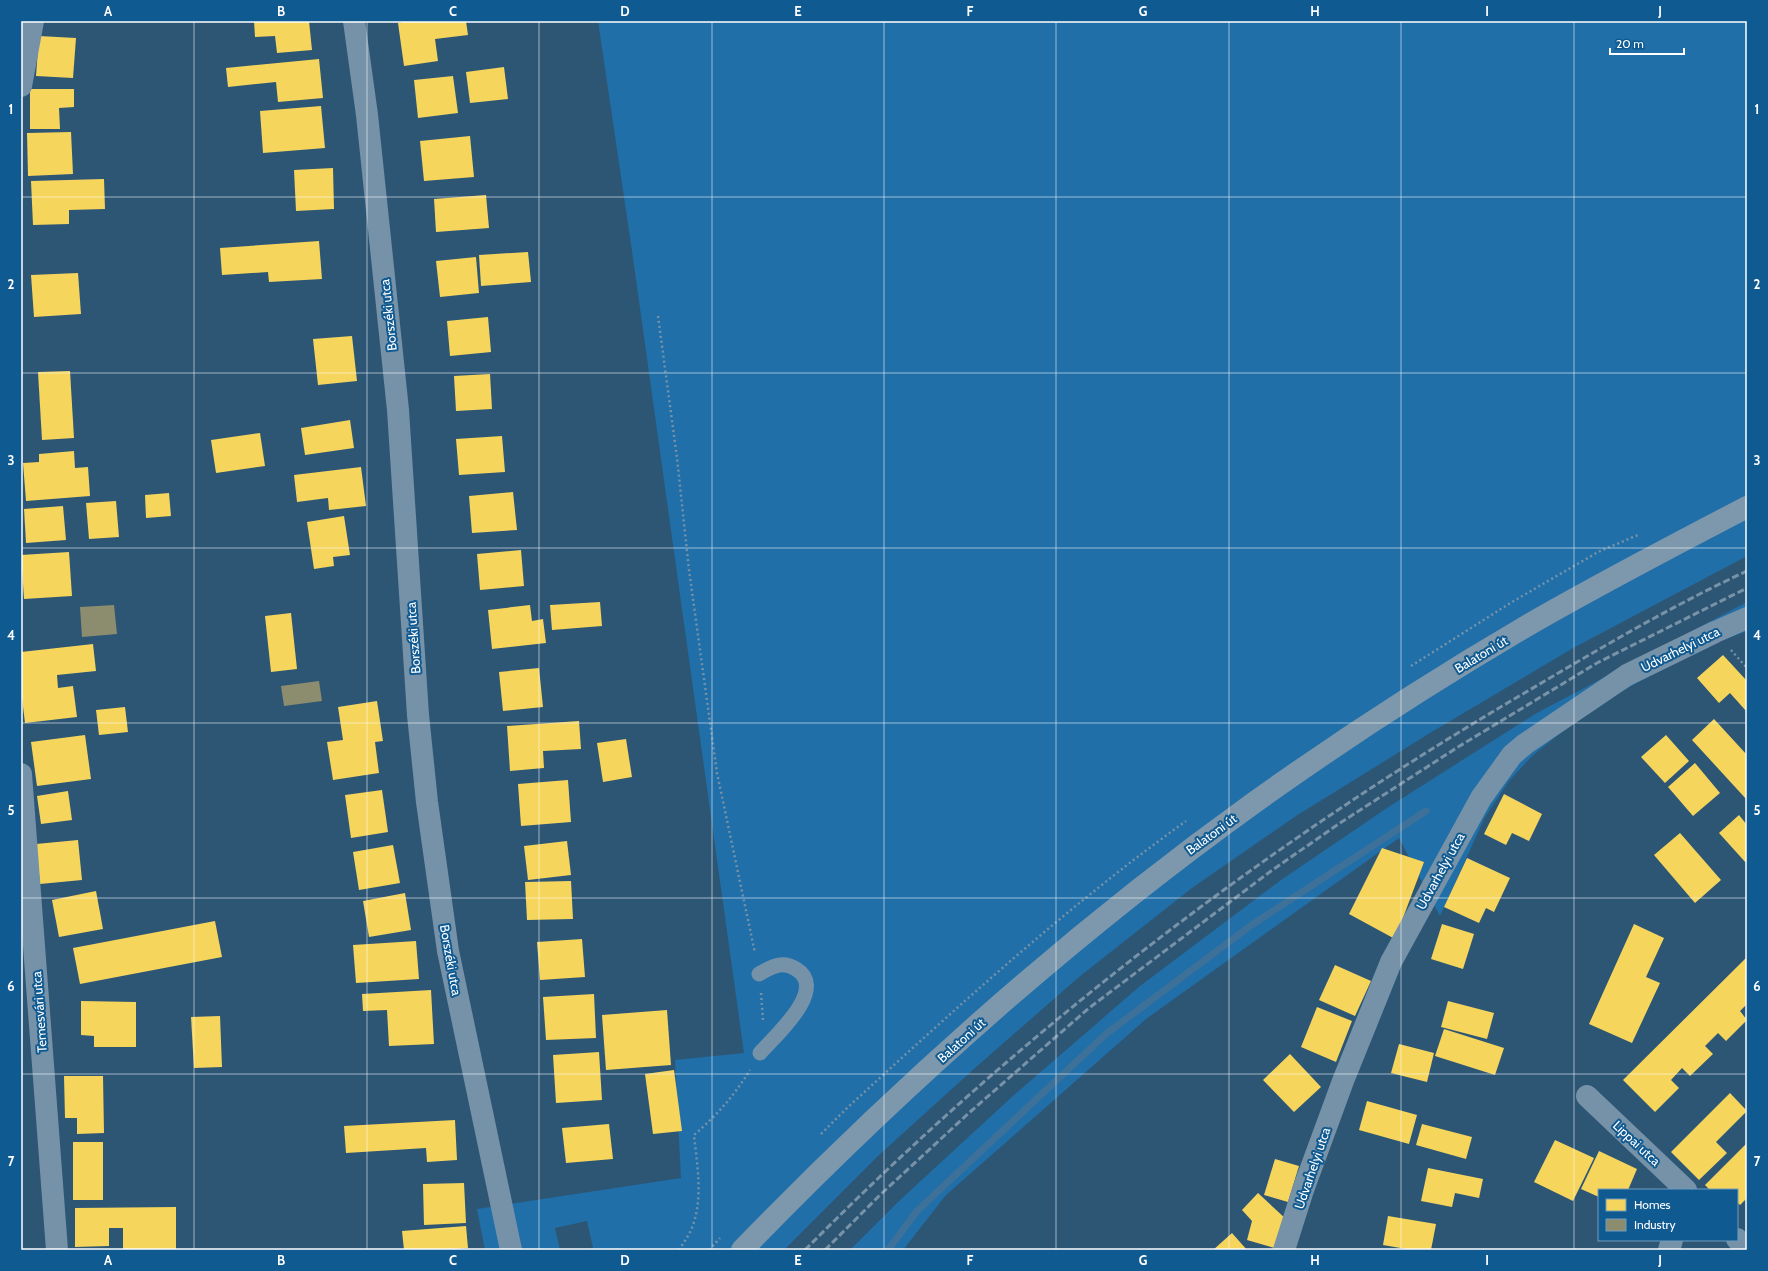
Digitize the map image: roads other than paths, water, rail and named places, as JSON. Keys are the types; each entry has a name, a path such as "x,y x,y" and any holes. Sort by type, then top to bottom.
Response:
{"main road":[{"name":"Balatoni út","path":"742,1250 823,1168 943,1055 1030,979 1116,908 1184,854 1257,800 1428,686 1529,624 1614,577 1747,507"}],"street":[{"path":"21,86 33,21"},
{"name":"Borszéki utca","path":"354,21 367,115 398,410 418,715 427,802 448,950 510,1250"},
{"name":"Udvarhelyi utca","path":"1284,1250 1303,1190 1343,1080 1390,962 1466,824 1498,773 1512,755 1525,744 1627,675 1747,618"},
{"name":"Temesvári utca","path":"21,774 57,1250"},
{"name":"Lippai utca","path":"1587,1096 1685,1189"},
{"path":"1738,1241 1747,1249"}],"lane":[{"path":"759,974 774,966 784,964 798,970 807,984 806,994 800,1008 760,1053"}],"waterway":[{"path":"888,1250 917,1211 1106,1034 1253,924 1426,811"}],"railway":[{"path":"805,1250 886,1171 970,1094 1056,1020 1145,949 1236,881 1329,816 1424,754 1521,695 1660,615 1747,571"},
{"path":"825,1250 880,1195 970,1112 1089,1008 1271,871 1340,823 1458,747 1597,663 1747,588"}]}
